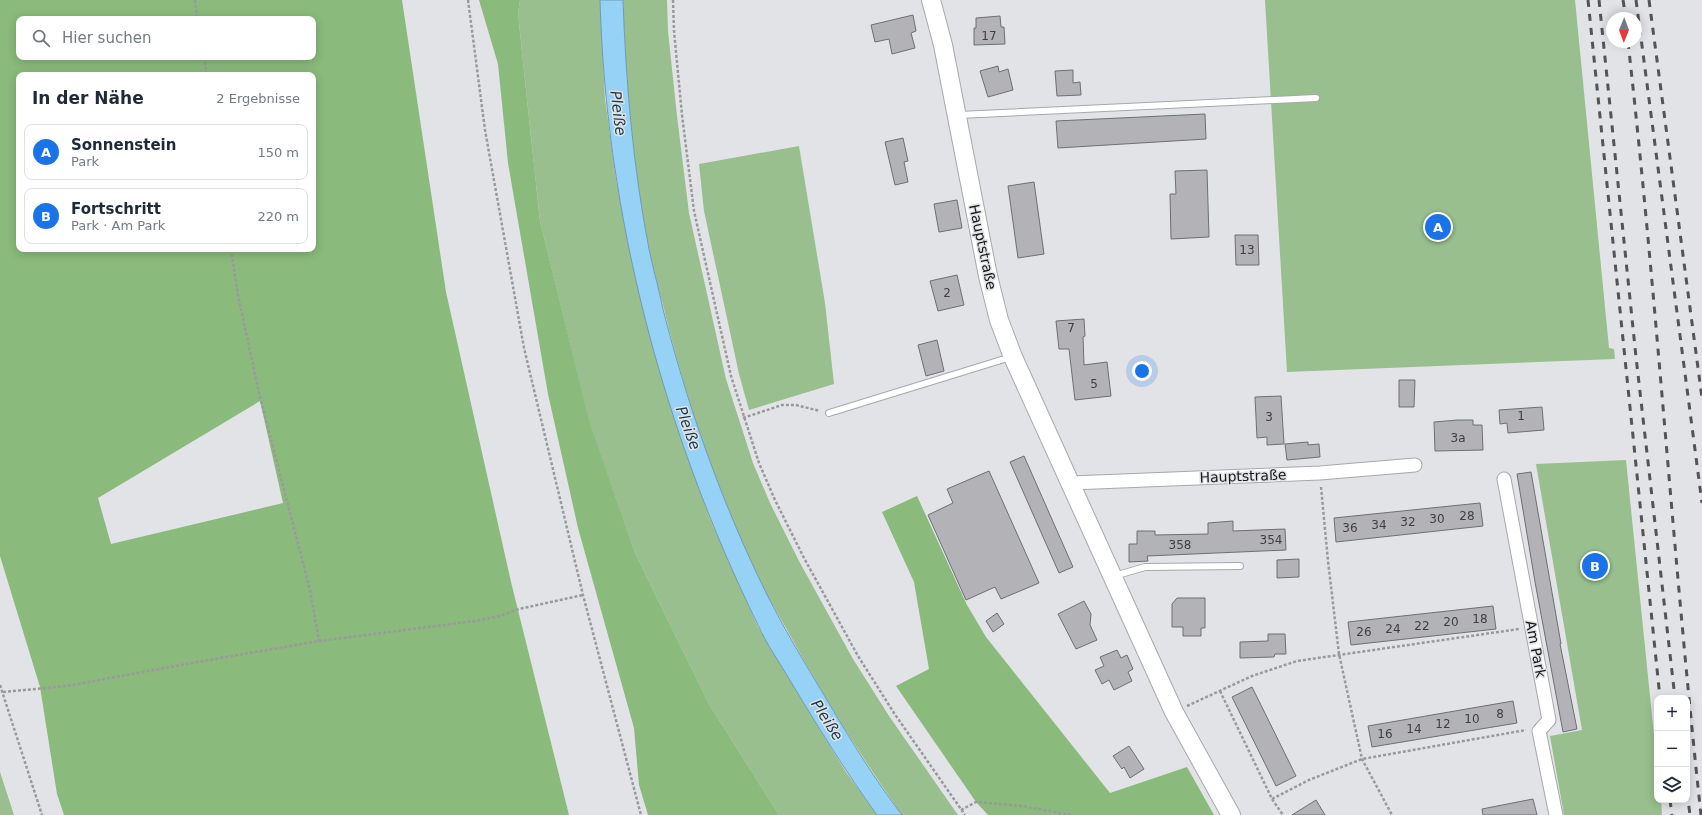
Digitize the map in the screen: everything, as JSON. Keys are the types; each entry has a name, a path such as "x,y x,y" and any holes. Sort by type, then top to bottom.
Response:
{"main road":[{"name":"Hauptstraße","path":"931,0 943,45 988,276 999,320 1013,357 1174,712 1231,815"}],"street":[{"name":"Hauptstraße","path":"1071,482 1320,473 1415,465"},
{"name":"Am Park","path":"1504,479 1550,720 1539,732"},
{"path":"1539,732 1556,815"}],"lane":[{"path":"957,115 1316,98"},
{"path":"829,413 1013,357"},
{"path":"1113,576 1145,567 1240,566"}],"path":[{"path":"195,0 197,16"},
{"path":"468,0 485,130 524,348 582,595 641,815"},
{"path":"673,0 674,31 682,115 694,211 731,376 743,418 775,500 804,558 854,649 894,713 965,815"},
{"path":"204,60 206,72"},
{"path":"231,252 238,295 259,393 310,590 318,641"},
{"path":"743,418 782,405 796,406 829,413"},
{"path":"1320,473 1328,561 1339,654 1362,759 1392,815"},
{"path":"2,692 67,686 318,641 500,616 519,609 582,595"},
{"path":"1174,712 1252,676 1297,661 1532,628"},
{"path":"0,685 42,815"},
{"path":"1220,691 1272,799 1283,815"},
{"path":"1272,799 1309,780 1362,759 1529,730 1539,732"},
{"path":"961,810 976,802 1022,806 1071,815"}],"green space":[{"path":"0,0 402,0 446,292 511,582 569,815 64,815 57,794 40,687 0,556","holes":["260,401 283,503 111,544 98,498"]},
{"path":"479,0 520,0 518,13 540,221 589,420 635,553 709,704 779,815 648,815 639,785 634,728 578,528 548,394 508,163 498,64"},
{"path":"520,0 600,0 605,99 616,179 624,222 672,411 683,444 710,519 758,627 846,772 877,815 779,815 709,704 635,553 589,421 540,221 518,13"},
{"path":"623,0 667,0 668,31 689,213 726,379 753,463 770,503 799,561 853,659 889,716 958,815 902,815 841,723 799,652 764,588 728,509 703,442 681,374 649,249 643,218 631,125"},
{"path":"1265,0 1575,0 1609,348 1614,349 1615,359 1287,372"},
{"path":"799,146 825,303 834,384 749,410 739,374 704,211 699,164"},
{"path":"1626,460 1654,735 1654,803 1661,803 1662,815 1564,815 1550,736 1582,730 1536,464"},
{"path":"917,496 967,605 986,637 1110,793 1187,767 1214,815 988,815 976,802 896,686 929,669 914,582 882,512"},
{"path":"0,772 14,815 0,815"}],"water":[{"name":"Pleiße","path":"600,0 623,0 631,125 643,218 649,249 672,343 692,410 716,477 742,542 782,624 855,747 902,815 877,815 811,716 769,647 724,551 694,476 668,399 646,321 628,242 614,162 605,81"}],"building":[{"path":"913,15 916,31 911,33 915,48 892,54 889,39 875,42 871,25"},
{"path":"1000,16 1001,27 1004,27 1005,44 974,45 974,28 976,28 976,18"},
{"path":"998,66 999,72 1008,69 1013,90 988,97 980,71"},
{"path":"1073,70 1073,83 1080,82 1081,95 1057,96 1055,71"},
{"path":"1205,114 1206,139 1058,148 1056,121"},
{"path":"903,138 908,161 904,162 908,182 895,185 885,142"},
{"path":"1207,170 1209,237 1171,239 1170,194 1176,194 1175,171"},
{"path":"1034,182 1044,254 1018,258 1008,186"},
{"path":"957,200 962,228 939,232 934,204"},
{"path":"1235,235 1258,235 1259,265 1236,265"},
{"path":"957,275 964,305 938,311 930,281"},
{"path":"1084,319 1084,365 1107,362 1111,396 1075,400 1069,349 1059,349 1056,321"},
{"path":"937,340 944,371 926,376 918,345"},
{"path":"1399,380 1415,380 1414,407 1399,407"},
{"path":"1281,396 1284,444 1267,445 1267,437 1257,438 1255,397"},
{"path":"1542,407 1544,430 1508,433 1507,423 1500,424 1499,410"},
{"path":"1473,420 1473,425 1482,425 1483,450 1435,451 1434,422"},
{"path":"1308,442 1308,445 1319,444 1320,457 1287,460 1285,444"},
{"path":"1024,456 1073,567 1059,573 1010,462"},
{"path":"989,471 1039,583 1001,599 995,587 966,600 928,515 953,503 947,489"},
{"path":"1531,472 1560,644 1577,729 1563,732 1535,582 1517,474"},
{"path":"1480,503 1483,526 1336,542 1334,518"},
{"path":"1233,521 1233,531 1285,529 1286,550 1147,556 1148,561 1129,562 1129,544 1137,544 1137,531 1155,531 1155,535 1208,534 1208,523"},
{"path":"1299,559 1299,577 1277,578 1277,560"},
{"path":"1177,598 1205,598 1205,628 1201,628 1201,636 1183,636 1183,627 1172,627 1172,604"},
{"path":"1084,601 1091,614 1090,625 1097,640 1076,649 1058,614"},
{"path":"1493,606 1496,629 1351,645 1348,622"},
{"path":"997,613 1004,624 993,632 986,621"},
{"path":"1268,634 1285,634 1286,654 1275,654 1274,657 1240,658 1240,642 1268,641"},
{"path":"1117,650 1121,658 1127,655 1133,669 1128,672 1132,681 1114,690 1109,680 1102,684 1095,670 1104,666 1100,657"},
{"path":"1252,687 1296,776 1276,786 1232,697"},
{"path":"1513,701 1517,723 1372,747 1368,726"},
{"path":"1129,746 1144,769 1130,778 1124,767 1122,769 1113,756"},
{"path":"1533,799 1537,815 1483,815 1482,809"},
{"path":"1316,800 1325,815 1292,815"}],"railway":[{"path":"1588,0 1660,695"},
{"path":"1599,0 1636,357 1675,695"},
{"path":"1623,0 1625,12"},
{"path":"1636,0 1702,503"},
{"path":"1649,0 1702,398"},
{"path":"1629,48 1648,235 1682,622 1701,815"},
{"path":"1670,803 1672,815"},
{"path":"1688,803 1690,815"}],"place":[{"name":"Sonnenstein","path":"1438,227"},
{"name":"Fortschritt","path":"1595,566"}]}
